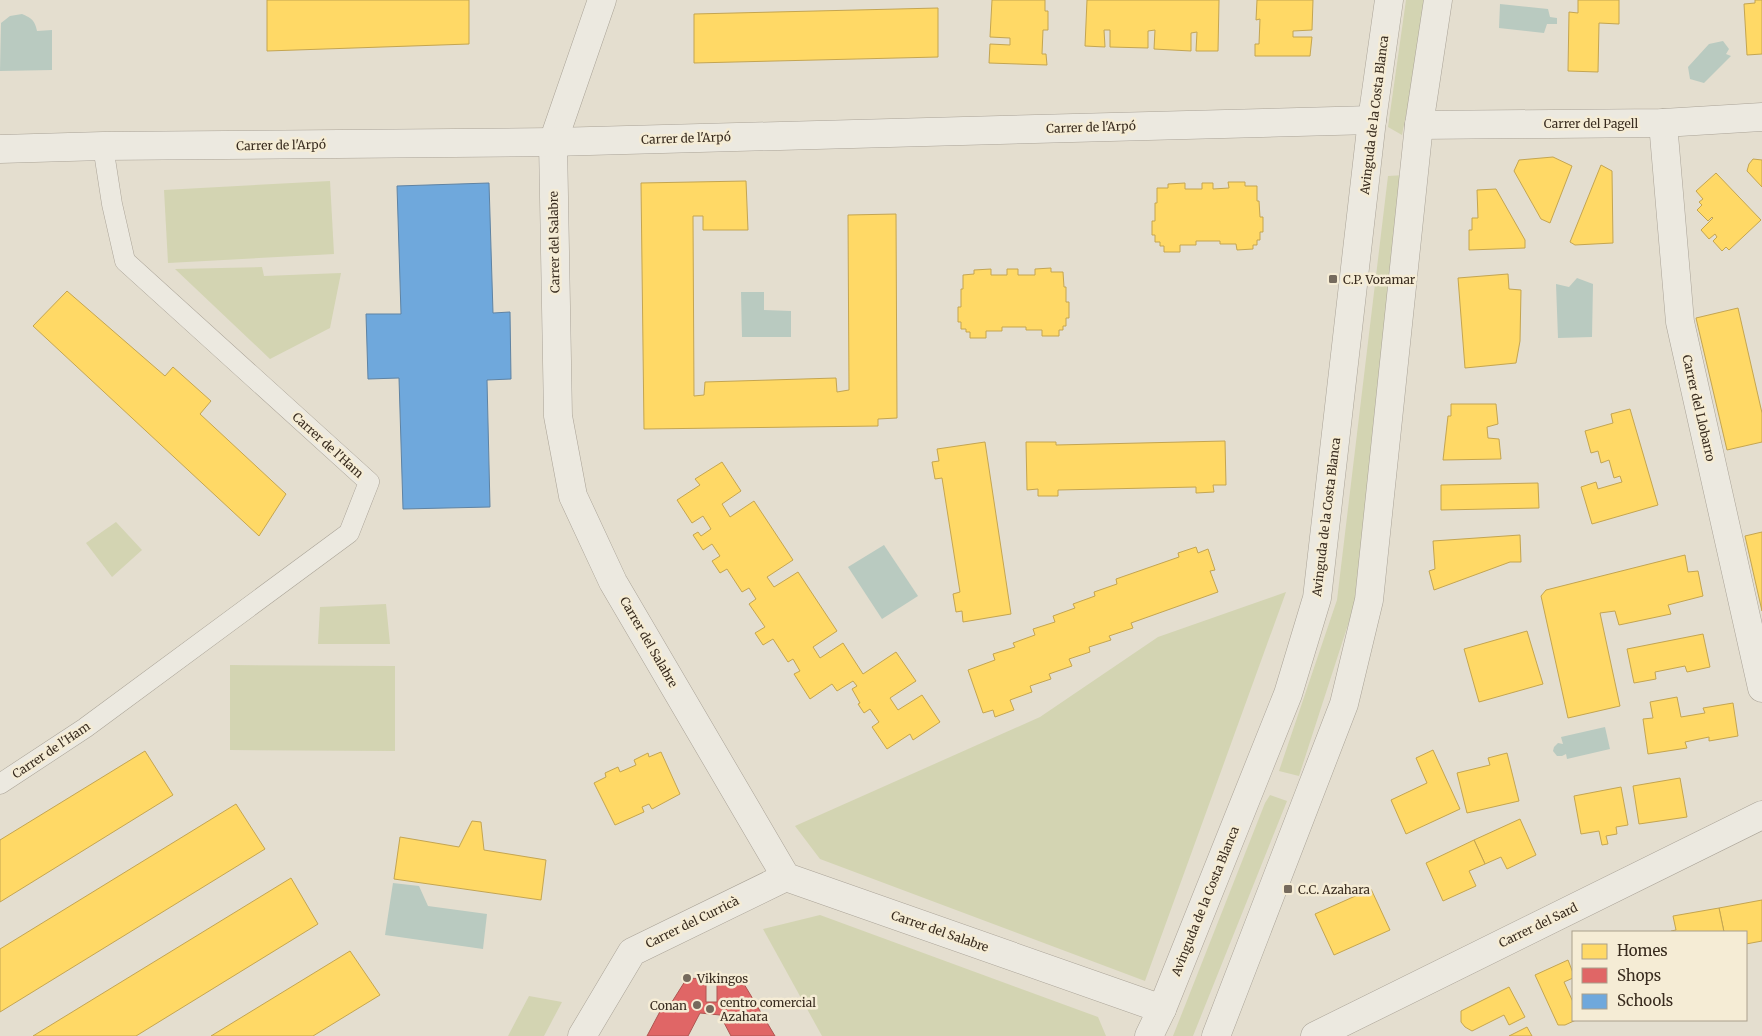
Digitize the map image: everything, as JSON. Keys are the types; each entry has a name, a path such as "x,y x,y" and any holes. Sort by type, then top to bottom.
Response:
{"street":[{"name":"Carrer del Salabre","path":"602,0 553,142 558,416 573,496 613,582 786,876 1162,1009"},
{"name":"Avinguda de la Costa Blanca","path":"1149,1036 1162,1009 1288,694 1317,598 1372,120 1388,0"},
{"path":"1216,1036 1344,704 1369,600 1419,125 1438,0"},
{"name":"Carrer del Pagell","path":"1419,125 1662,123 1762,117"},
{"name":"Carrer de l'Arpó","path":"0,149 103,146 553,142 1372,120"},
{"name":"Carrer del Llobarro","path":"1662,123 1680,322 1762,688"},
{"name":"Carrer de l'Ham","path":"0,784 85,728 349,533 369,482 125,261 112,204 103,146"},
{"name":"Carrer del Sard","path":"1315,1036 1762,816"},
{"name":"Carrer del Curricà","path":"582,1036 632,952 786,876"}],"green space":[{"path":"1406,0 1429,0 1402,135 1388,127"},
{"path":"1405,175 1354,606 1299,776 1279,771 1337,600 1388,176"},
{"path":"330,181 334,254 168,263 164,190"},
{"path":"262,267 264,276 341,273 330,328 270,359 175,269"},
{"path":"116,522 142,550 112,577 86,543"},
{"path":"1286,592 1145,981 820,859 795,826 1040,717 1158,637"},
{"path":"386,604 390,644 318,644 320,607"},
{"path":"230,665 395,666 395,751 230,750"},
{"path":"1270,795 1287,801 1193,1036 1173,1036 1265,803"},
{"path":"820,915 1098,1017 1106,1036 822,1036 763,929"},
{"path":"529,996 562,1002 544,1036 508,1036"}],"shaded area":[{"path":"1500,4 1548,9 1550,17 1557,18 1557,24 1547,24 1544,33 1499,28"},
{"path":"22,14 32,20 37,31 52,30 52,70 0,71 1,23 10,16"},
{"path":"1723,41 1729,49 1726,54 1731,56 1704,83 1690,79 1688,67 1709,44"},
{"path":"1577,278 1593,284 1592,337 1558,338 1556,284 1569,287"},
{"path":"741,292 764,292 764,310 791,311 791,337 742,337"},
{"path":"884,545 918,596 882,619 848,567"},
{"path":"1605,727 1610,749 1567,759 1566,754 1557,756 1553,751 1558,743 1563,744 1561,737"},
{"path":"393,883 419,886 428,906 487,914 483,949 385,935"}],"building: Homes":[{"path":"267,0 469,0 469,44 267,51"},
{"path":"992,0 1045,0 1045,11 1048,11 1048,30 1043,30 1042,54 1046,54 1047,65 989,63 990,44 1010,45 1010,38 990,37"},
{"path":"1087,0 1219,0 1218,51 1196,51 1197,32 1191,33 1191,51 1154,49 1155,30 1148,31 1148,48 1110,47 1110,30 1104,30 1105,47 1085,46"},
{"path":"1257,0 1313,0 1312,30 1293,31 1293,37 1312,37 1310,56 1255,56 1255,44 1259,44 1260,19 1256,20"},
{"path":"1578,0 1619,0 1619,24 1599,23 1598,72 1568,71 1569,12 1578,13"},
{"path":"1755,0 1762,0 1762,54 1747,55 1744,4 1755,3"},
{"path":"938,8 938,57 694,63 694,14"},
{"path":"1553,157 1572,166 1550,223 1541,219 1514,171 1519,160"},
{"path":"1753,159 1762,160 1762,187 1747,171"},
{"path":"1601,165 1612,171 1613,243 1575,245 1570,242"},
{"path":"1716,173 1761,220 1729,250 1726,247 1722,251 1713,241 1717,237 1715,234 1709,239 1701,230 1713,218 1708,221 1697,210 1702,205 1699,202 1703,199 1696,191"},
{"path":"746,181 748,230 703,230 703,216 693,216 694,396 704,395 705,382 836,378 837,392 849,390 848,215 896,214 897,418 878,419 878,426 644,429 641,183"},
{"path":"1228,182 1245,182 1245,186 1257,186 1260,217 1263,217 1263,232 1260,232 1260,240 1257,240 1257,245 1253,245 1253,249 1237,250 1236,244 1220,244 1220,241 1196,241 1196,245 1180,245 1180,252 1164,252 1164,246 1160,246 1160,242 1155,242 1155,235 1152,235 1152,221 1155,221 1155,203 1157,203 1157,188 1168,188 1168,184 1185,183 1185,189 1202,189 1202,183 1213,183 1213,189 1229,188"},
{"path":"1496,189 1525,240 1525,248 1469,250 1469,230 1472,230 1472,218 1478,218 1477,190"},
{"path":"1051,268 1051,272 1063,272 1066,302 1069,302 1069,318 1066,318 1066,326 1063,326 1063,330 1059,330 1059,336 1042,336 1042,330 1026,330 1026,327 1002,327 1002,331 986,331 986,338 970,338 970,332 966,332 966,329 961,329 961,322 958,322 958,307 961,307 963,275 974,274 974,270 991,269 991,275 1007,275 1007,269 1018,269 1018,275 1035,275 1035,269"},
{"path":"1508,274 1509,289 1521,290 1520,341 1516,363 1465,368 1458,278"},
{"path":"67,291 165,376 173,367 211,401 200,414 286,494 259,536 33,326"},
{"path":"1738,308 1762,413 1762,442 1727,450 1696,318"},
{"path":"1451,404 1496,404 1498,424 1487,427 1488,438 1499,439 1501,459 1443,460 1448,416 1451,416"},
{"path":"1630,409 1658,505 1592,524 1581,487 1596,482 1598,489 1622,482 1620,476 1614,478 1609,460 1601,463 1598,451 1591,453 1585,431 1613,423 1611,414"},
{"path":"1225,441 1226,485 1213,485 1214,492 1196,493 1196,487 1058,490 1058,496 1038,496 1038,489 1027,490 1026,442 1056,442 1056,445"},
{"path":"985,442 1011,614 963,622 962,611 956,612 953,594 960,592 942,478 935,479 932,462 939,461 937,449"},
{"path":"722,462 741,491 722,504 730,517 754,501 793,560 767,577 774,587 798,572 837,631 813,647 820,658 843,643 863,674 896,652 916,681 890,698 898,710 922,695 940,722 913,740 910,734 887,749 872,727 879,722 870,709 864,713 858,704 860,703 852,689 857,686 853,681 837,691 832,684 810,699 794,674 800,671 793,659 788,662 773,639 763,645 755,633 765,627 749,604 756,599 749,588 742,592 727,569 720,573 712,561 720,556 712,544 703,550 693,535 698,532 701,536 711,529 703,516 692,523 677,500 700,485 695,479"},
{"path":"1538,483 1539,508 1441,510 1441,485"},
{"path":"1762,532 1762,611 1745,536"},
{"path":"1520,535 1521,562 1510,562 1434,590 1429,571 1435,569 1433,541"},
{"path":"1196,547 1198,553 1208,549 1215,570 1210,571 1218,592 1131,623 1133,628 1109,636 1111,640 1089,647 1090,652 1069,659 1072,666 1049,674 1051,679 1030,686 1032,692 1010,700 1014,710 995,717 993,710 983,713 968,670 995,660 993,654 1015,647 1013,643 1035,635 1033,629 1055,622 1053,616 1075,608 1073,604 1095,596 1094,592 1117,584 1116,579 1179,557 1178,553"},
{"path":"1685,555 1688,572 1698,571 1703,596 1668,605 1671,614 1619,625 1615,611 1600,613 1620,706 1568,718 1541,596 1546,590"},
{"path":"1527,631 1543,684 1479,702 1464,649"},
{"path":"1703,634 1710,667 1687,672 1685,666 1655,672 1656,679 1634,683 1627,649"},
{"path":"1677,697 1681,717 1705,713 1703,708 1733,703 1738,736 1709,741 1709,737 1685,742 1687,748 1648,754 1643,719 1653,718 1650,702"},
{"path":"1433,750 1460,809 1406,834 1391,800 1427,783 1416,758"},
{"path":"145,751 173,795 0,902 0,840"},
{"path":"661,752 680,794 652,809 649,804 642,807 644,812 615,825 594,783 606,777 605,773 618,767 620,772 636,765 634,760 648,753 649,757"},
{"path":"1507,753 1519,801 1467,813 1457,773 1490,765 1488,758"},
{"path":"1680,778 1687,817 1639,824 1633,786"},
{"path":"1621,787 1628,825 1616,827 1617,834 1606,836 1608,844 1602,845 1599,831 1581,834 1574,796"},
{"path":"236,804 265,849 0,1012 0,949"},
{"path":"1520,819 1536,855 1507,869 1501,857 1485,864 1474,840"},
{"path":"472,821 481,822 484,850 546,860 541,900 394,879 400,837 459,847"},
{"path":"1474,840 1485,864 1469,871 1476,886 1443,901 1426,863"},
{"path":"291,878 318,924 136,1036 33,1036"},
{"path":"1371,889 1390,930 1334,955 1315,914"},
{"path":"1762,900 1762,941 1747,944 1747,931 1724,931 1719,908"},
{"path":"1719,908 1724,931 1671,931 1676,930 1673,916"},
{"path":"350,951 380,995 313,1036 211,1036"},
{"path":"1568,960 1572,970 1572,978 1564,982 1572,1000 1572,1021 1574,1021 1565,1025 1558,1025 1535,975"},
{"path":"1509,987 1525,1017 1509,1025 1504,1015 1472,1031 1465,1027 1461,1022 1461,1011"},
{"path":"1527,1027 1532,1036 1509,1036"}],"building: Shops":[{"name":"centro comercial Azahara","path":"687,978 706,979 706,1002 717,1002 717,979 741,979 775,1036 731,1036 720,1015 700,1013 688,1036 647,1036 665,1002 670,1005"}],"building: Schools":[{"path":"489,183 493,313 510,312 511,379 487,380 490,507 403,509 399,378 368,379 366,314 401,314 397,186"}],"place":[{"name":"C.P. Voramar","path":"1333,279"},
{"name":"C.C. Azahara","path":"1288,889"},
{"name":"Vikingos","path":"687,978"},
{"name":"Conan","path":"697,1005"},
{"name":"centro comercial Azahara","path":"710,1009"}]}
